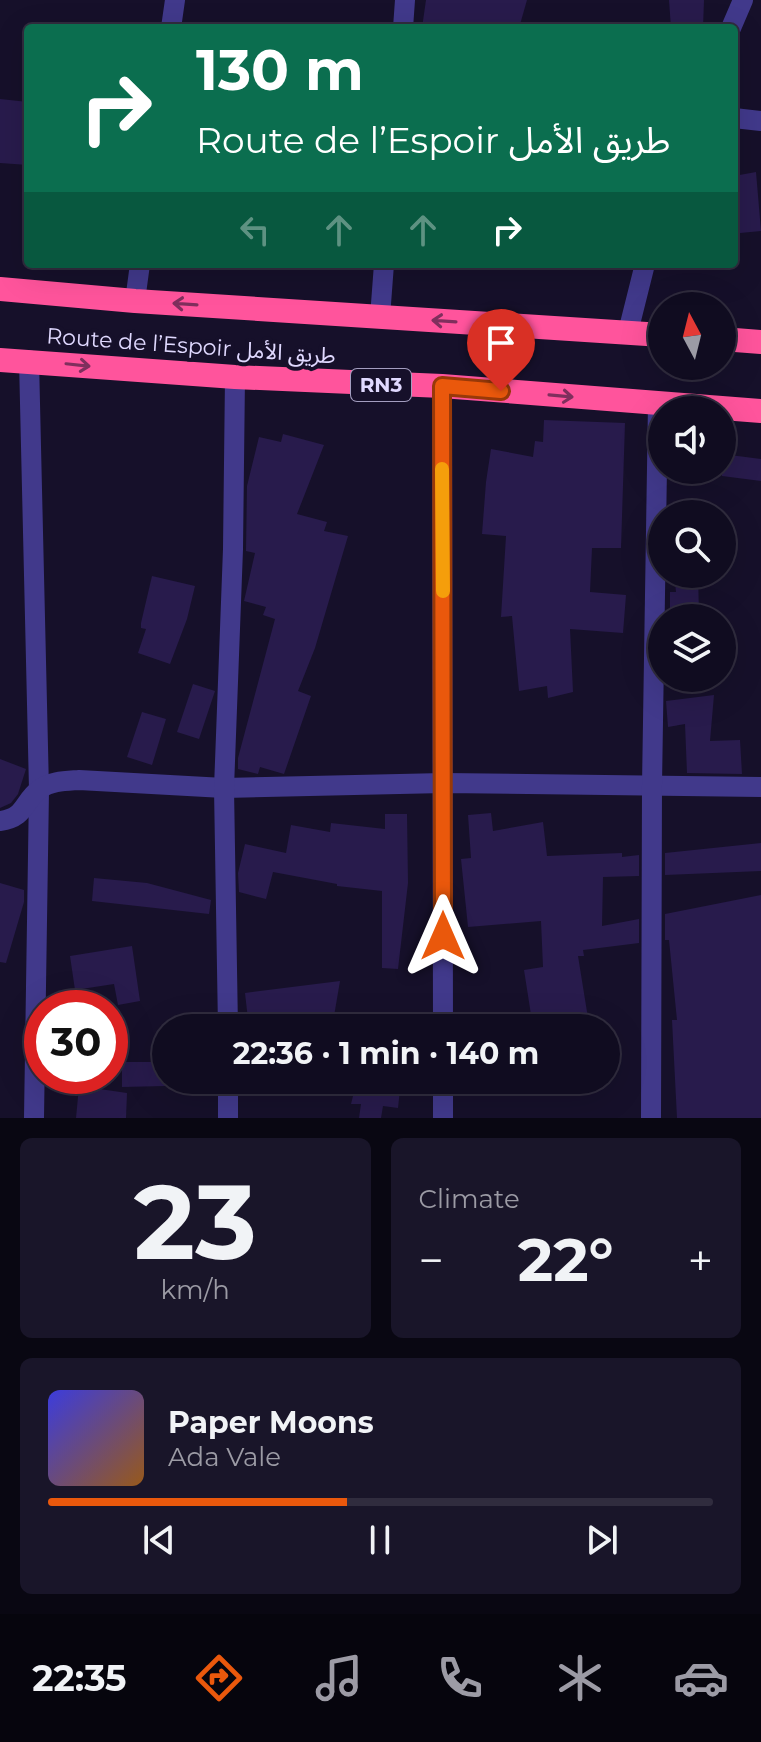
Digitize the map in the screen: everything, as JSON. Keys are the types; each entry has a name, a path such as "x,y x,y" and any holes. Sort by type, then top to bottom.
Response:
{"highway":[{"name":"Route de l’Espoir طريق الأمل","path":"0,289 135,301 648,334"},
{"path":"736,340 761,342"},
{"name":"Route de l’Espoir طريق الأمل","path":"0,360 235,377 442,386 648,403"},
{"name":"Route de l’Espoir طريق الأمل","path":"736,409 761,411"}],"street":[{"path":"172,24 175,0"},
{"path":"403,24 405,0"},
{"path":"733,24 743,0"},
{"path":"738,118 761,121"},
{"path":"135,301 139,268"},
{"path":"380,317 384,268"},
{"path":"628,332 644,268"},
{"path":"29,360 39,790 34,1118"},
{"path":"228,1014 224,788 233,549 235,377"},
{"path":"442,386 443,1014"},
{"path":"651,1118 657,484"},
{"path":"0,821 10,820 24,811 39,790 56,782 79,780 224,788 444,783 761,787"},
{"path":"228,1094 228,1118"},
{"path":"443,1094 443,1118"}],"building":[{"path":"426,0 527,0 520,24 423,24"},
{"path":"669,0 704,0 703,24 671,24"},
{"path":"0,99 24,102 24,165 0,163"},
{"path":"756,172 761,231 740,233 738,175"},
{"path":"544,420 625,423 621,548 592,548 590,592 626,595 623,633 570,629 573,692 548,698 547,686 519,691 512,616 501,617 506,536 482,534 491,449 533,457 535,441 543,442"},
{"path":"283,434 324,445 297,514 327,522 324,531 348,536 315,648 298,691 311,696 284,774 260,767 258,774 238,769 238,758 275,619 263,615 266,607 244,601 255,553 246,551 247,486 259,437 281,442"},
{"path":"736,456 761,459 761,481 736,478"},
{"path":"152,576 195,586 187,619 170,664 138,653 146,629 141,628 141,623"},
{"path":"676,588 698,588 699,604 670,604 670,592 676,592"},
{"path":"193,684 215,691 199,739 177,732"},
{"path":"714,695 710,741 740,740 742,774 687,773 685,724 668,727 666,701"},
{"path":"142,712 166,719 152,765 127,757"},
{"path":"0,759 26,769 18,794 11,803 0,808"},
{"path":"491,813 493,831 543,822 547,856 639,855 639,876 603,877 602,926 639,919 639,943 583,950 584,956 578,956 587,1014 531,1014 524,970 543,967 541,921 468,927 461,859 471,858 468,815"},
{"path":"385,814 407,814 408,883 398,969 382,968 382,891 337,886 273,872 266,899 239,892 238,873 245,844 286,853 291,825 330,832 331,823 385,829"},
{"path":"761,843 761,871 665,875 665,853"},
{"path":"94,878 147,883 211,900 209,914 92,901"},
{"path":"0,883 24,890 24,902 6,963 0,962"},
{"path":"761,895 761,1118 677,1118 672,1020 677,1020 669,940 665,940 665,914"},
{"path":"132,946 140,1001 128,1003 128,990 115,990 114,984 75,990 70,956"},
{"path":"340,981 334,1014 247,1014 245,993"},
{"path":"128,1062 152,1062 152,1086 128,1087"},
{"path":"78,1094 127,1094 126,1118 76,1118"},
{"path":"354,1094 400,1094 398,1108 383,1106 381,1118 359,1118 361,1104 351,1104"}],"slow traffic":[{"path":"442,469 443,591"}],"route":[{"path":"443,936 442,386 501,391"}]}
